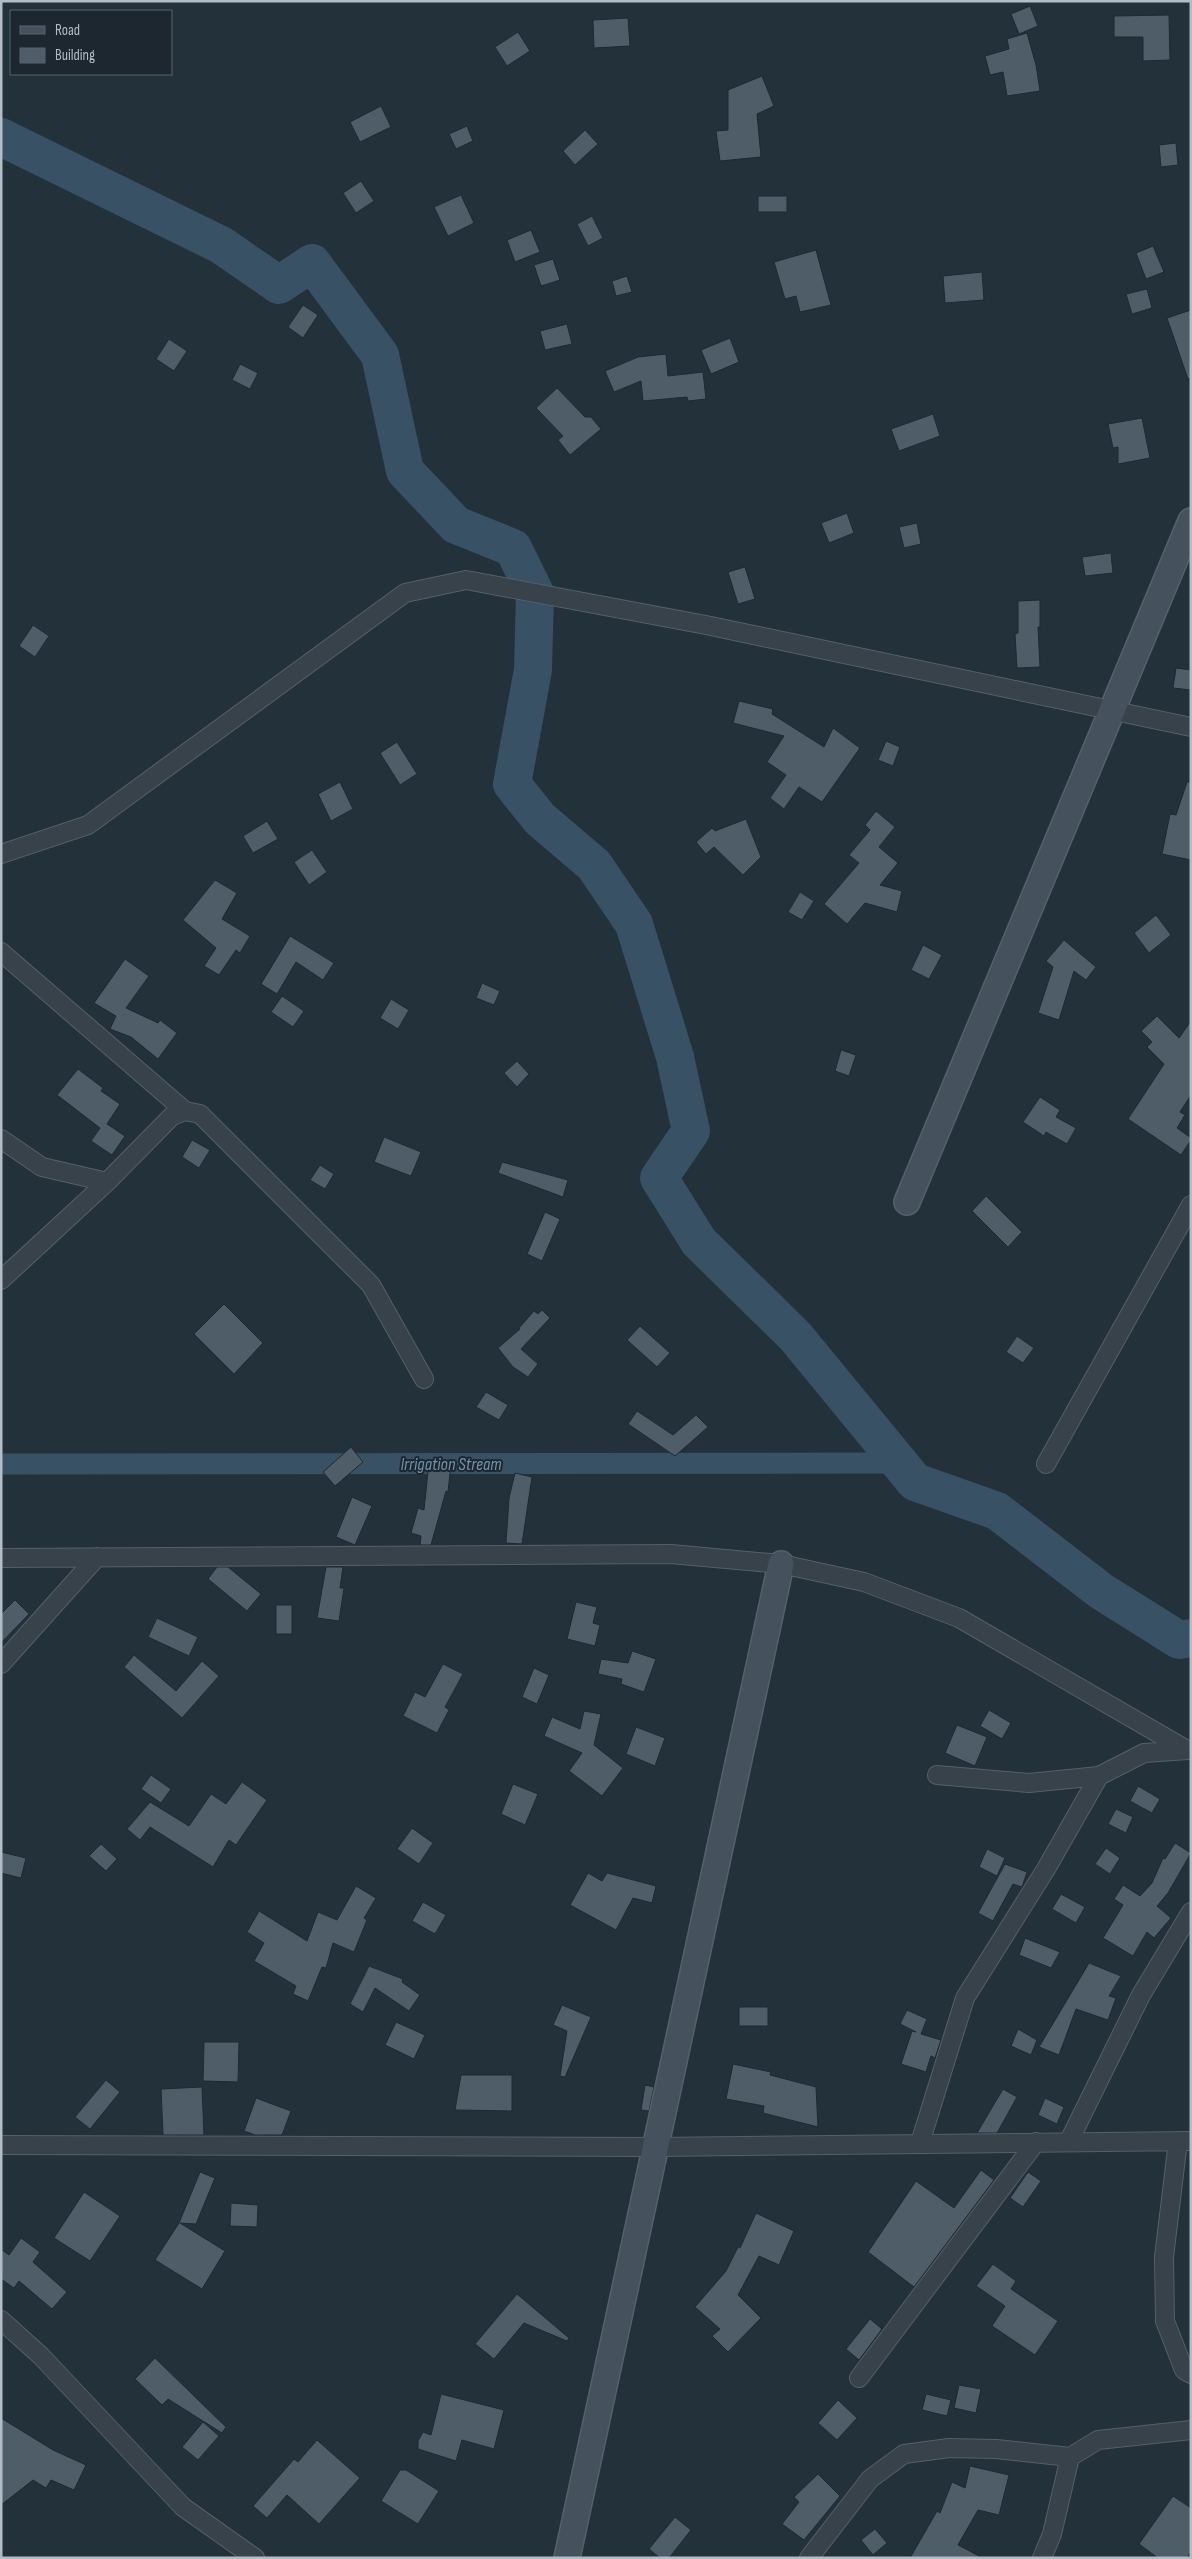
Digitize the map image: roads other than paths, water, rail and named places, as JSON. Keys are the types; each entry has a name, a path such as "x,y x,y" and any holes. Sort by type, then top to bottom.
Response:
{"street":[{"path":"907,1202 1191,521"},
{"path":"1,854 88,825 405,593 466,580 706,625 1191,727"},
{"path":"1,952 185,1111 200,1114 371,1285 424,1379"},
{"path":"1,1280 107,1182 172,1116 185,1111"},
{"path":"1,1139 42,1167 107,1182"},
{"path":"1046,1464 1191,1205"},
{"path":"1,1558 671,1554 780,1564 864,1582 959,1618 1189,1751"},
{"path":"1,1664 97,1557"},
{"path":"568,2558 780,1564"},
{"path":"937,1775 1029,1783 1099,1776 1144,1753 1189,1751"},
{"path":"920,2143 965,1998 1046,1868 1099,1776"},
{"path":"1069,2142 1141,1995 1191,1912"},
{"path":"1,2145 656,2147 1184,2141 1164,2257 1165,2321 1184,2370 1191,2374"},
{"path":"859,2378 1036,2142"},
{"path":"1,2320 40,2356 183,2508 255,2558"},
{"path":"809,2558 870,2479 904,2454 949,2448 996,2449 1070,2457 1098,2440 1191,2430"},
{"path":"1042,2558 1052,2534 1070,2457"}],"waterway":[{"path":"1,137 221,245 279,285 312,263 380,355 405,471 456,525 513,548 535,593 533,670 512,784 540,819 594,865 634,924 675,1057 691,1131 659,1178 699,1242 795,1336 915,1482 997,1511 1101,1591 1179,1640 1191,1638"},
{"name":"Irrigation Stream","path":"1,1464 900,1463"}]}
